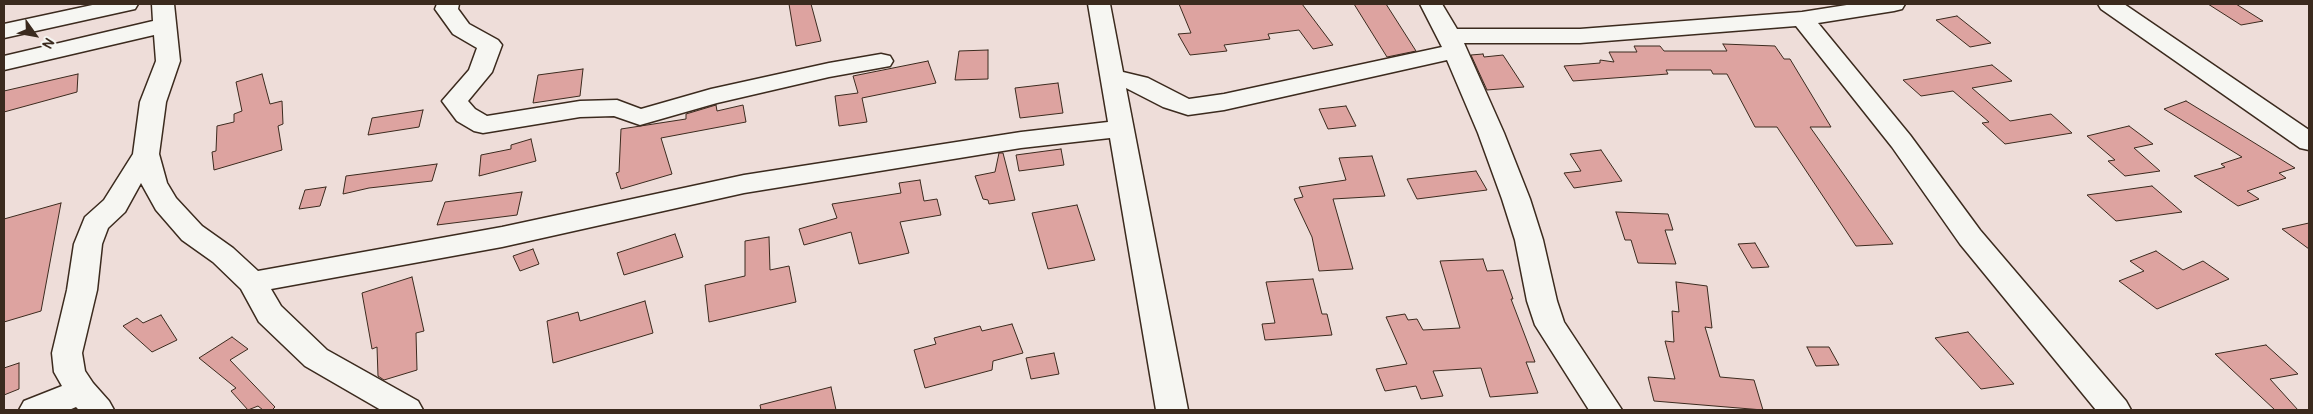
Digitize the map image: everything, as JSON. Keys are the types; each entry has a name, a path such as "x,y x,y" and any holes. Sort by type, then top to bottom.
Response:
{"street":[{"path":"4,31 127,4"},
{"path":"448,4 446,9 461,29 490,45 480,72 454,101 466,115 483,125 580,108 617,108 640,117 711,97 829,70 880,61"},
{"path":"1099,4 1172,410"},
{"path":"1431,4 1452,44 1491,133 1516,199 1530,240 1542,301 1550,325 1597,409"},
{"path":"1111,77 1139,83 1172,102 1188,107 1224,102 1452,44 1580,36 1894,4"},
{"path":"2110,4 2309,142"},
{"path":"6,58 164,14 168,61 153,102 146,154 154,182 166,204 192,233 223,255 252,282 270,314 316,358 407,410"},
{"path":"1780,15 1901,141 1970,238 2115,410"},
{"path":"252,282 502,237 744,184 1021,140 1120,129"},
{"path":"115,206 126,183 146,154"},
{"path":"35,410 90,401 70,372 67,353 82,290 88,244 95,224 115,206 154,182"}],"building":[{"path":"789,4 811,4 821,41 796,46"},
{"path":"1179,4 1302,4 1333,45 1313,49 1299,30 1268,34 1270,39 1224,45 1227,51 1190,55 1178,34 1191,33"},
{"path":"1354,4 1386,4 1416,51 1387,57"},
{"path":"2208,4 2236,4 2263,21 2241,25"},
{"path":"1957,16 1991,43 1970,47 1936,20"},
{"path":"1723,44 1775,46 1784,59 1790,59 1831,127 1810,127 1893,244 1856,246 1777,127 1755,127 1727,74 1713,74 1711,70 1666,70 1668,74 1573,81 1564,66 1600,63 1600,60 1614,62 1609,52 1637,52 1634,46 1660,46 1664,51 1727,51"},
{"path":"988,50 988,79 955,80 959,51"},
{"path":"1483,54 1484,57 1503,55 1524,87 1487,90 1471,55"},
{"path":"928,61 936,83 862,98 867,122 839,126 835,96 858,93 853,76"},
{"path":"1992,65 2012,81 1972,88 2010,121 2051,114 2072,133 2005,144 1982,123 1989,122 1953,91 1921,96 1903,80"},
{"path":"583,69 580,96 533,103 538,75"},
{"path":"78,74 77,92 4,112 4,91"},
{"path":"262,74 270,104 282,101 283,124 278,126 282,150 214,170 212,152 216,151 217,126 234,122 234,114 242,111 236,82"},
{"path":"1058,83 1063,113 1020,118 1015,88"},
{"path":"2186,101 2295,168 2279,173 2286,178 2247,191 2259,199 2238,206 2194,176 2225,167 2221,164 2242,157 2164,109"},
{"path":"716,105 717,111 743,105 746,122 661,138 672,174 621,189 616,173 619,172 621,129 686,119 686,114"},
{"path":"1346,106 1356,126 1328,129 1319,109"},
{"path":"423,110 419,127 368,135 372,118"},
{"path":"2129,126 2153,144 2134,148 2160,171 2125,176 2108,161 2115,160 2087,136"},
{"path":"531,139 536,161 479,176 481,155 511,149 511,145"},
{"path":"1061,149 1064,165 1019,171 1016,155"},
{"path":"1601,150 1622,181 1574,188 1564,173 1581,171 1570,154"},
{"path":"999,153 1003,153 1015,200 989,204 988,200 983,199 975,176 995,172"},
{"path":"1372,156 1385,196 1333,199 1353,269 1319,271 1312,237 1294,199 1303,197 1299,187 1346,180 1339,158"},
{"path":"437,164 432,181 369,188 343,194 346,176"},
{"path":"1476,171 1487,190 1417,199 1407,179"},
{"path":"920,180 924,201 937,199 941,215 900,222 909,253 859,264 851,232 804,245 799,229 837,218 832,204 901,193 899,183"},
{"path":"2152,186 2182,212 2116,221 2087,195"},
{"path":"326,187 320,206 299,209 305,190"},
{"path":"522,192 517,215 437,225 445,202"},
{"path":"61,203 41,311 4,322 4,219"},
{"path":"1077,205 1095,260 1048,269 1032,213"},
{"path":"1616,212 1668,214 1673,230 1665,230 1676,264 1638,263 1631,240 1625,240"},
{"path":"2309,223 2309,249 2282,229"},
{"path":"675,234 683,257 624,275 617,253"},
{"path":"769,237 770,270 789,266 796,302 709,322 705,285 745,276 745,241"},
{"path":"1755,243 1769,267 1752,268 1738,244"},
{"path":"533,249 539,264 520,271 513,256"},
{"path":"2156,251 2183,270 2203,261 2229,279 2157,309 2119,281 2144,271 2130,261"},
{"path":"1483,259 1487,271 1503,270 1513,299 1511,299 1535,362 1526,362 1538,393 1490,397 1481,368 1433,371 1443,396 1421,399 1416,386 1385,391 1376,369 1407,364 1386,317 1405,314 1408,320 1417,319 1423,330 1460,328 1440,261"},
{"path":"412,277 424,331 416,333 417,370 384,380 378,376 377,347 372,349 362,293"},
{"path":"1313,279 1322,314 1327,314 1332,335 1265,340 1262,324 1275,323 1266,282"},
{"path":"1676,282 1707,286 1712,328 1705,327 1720,377 1754,380 1763,410 1654,401 1648,377 1675,379 1665,341 1674,342 1672,311 1679,312"},
{"path":"645,301 653,333 553,363 547,321 578,312 580,321"},
{"path":"161,315 177,340 152,352 123,326 137,318 143,323"},
{"path":"1012,324 1023,353 993,361 992,370 925,388 914,350 936,344 934,338 980,326 982,331"},
{"path":"1968,332 2014,384 1981,389 1935,338"},
{"path":"232,337 248,349 230,360 275,407 272,410 263,410 258,406 248,410 231,391 236,388 199,358"},
{"path":"2266,345 2298,374 2270,379 2298,410 2275,410 2215,354"},
{"path":"1807,347 1829,347 1839,365 1816,366"},
{"path":"1054,353 1059,374 1031,379 1026,358"},
{"path":"19,363 19,389 4,395 4,368"},
{"path":"831,387 836,410 761,410 760,405"}]}
